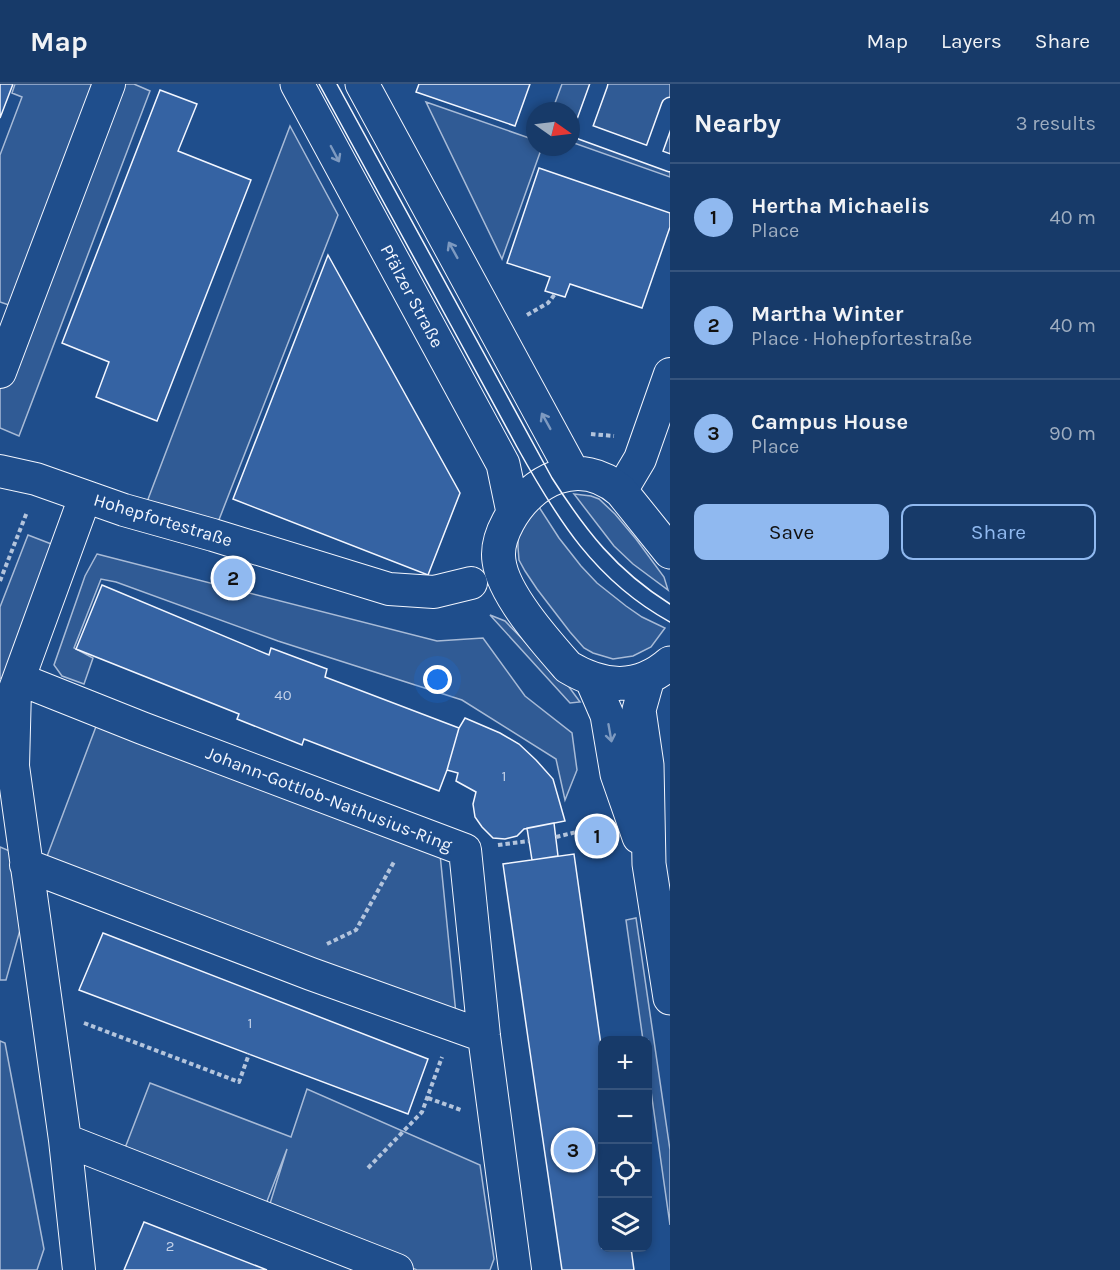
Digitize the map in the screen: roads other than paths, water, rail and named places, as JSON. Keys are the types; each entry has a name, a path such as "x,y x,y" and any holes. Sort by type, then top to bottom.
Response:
{"street":[{"path":"0,372 109,84"},
{"name":"Pfälzer Straße","path":"297,84 503,464 513,512"},
{"path":"362,84 573,473"},
{"path":"621,491 640,459 670,374"},
{"name":"Hohepfortestraße","path":"0,471 36,479 124,510 389,589 435,592 471,583"},
{"path":"659,670 633,683 618,684 591,678 568,666 518,605 501,572 498,559 504,529 513,512 525,497 552,478 573,473 593,476 621,491 670,552"},
{"path":"80,1270 65,1140 13,766 15,689 86,497"},
{"path":"659,670 639,710 647,765 649,864 670,998"},
{"path":"591,678 607,715 617,774 649,864"},
{"name":"Johann-Gottlob-Nathusius-Ring","path":"19,679 465,850 484,1036 514,1270"},
{"path":"26,866 311,974 484,1036"},
{"path":"65,1140 397,1270"}],"lane":[{"path":"599,84 582,131 670,163"},
{"path":"652,156 670,106"},
{"name":"Hohepfortestraße","path":"471,583 501,572"}],"tram line":[{"path":"319,84 547,499 580,546 599,568 644,606 670,622"},
{"path":"337,84 552,478 590,532 618,563 670,604"}],"place":[{"name":"Martha Winter","path":"233,578"},
{"name":"Hertha Michaelis","path":"597,836"},
{"name":"Campus House","path":"573,1150"}]}
